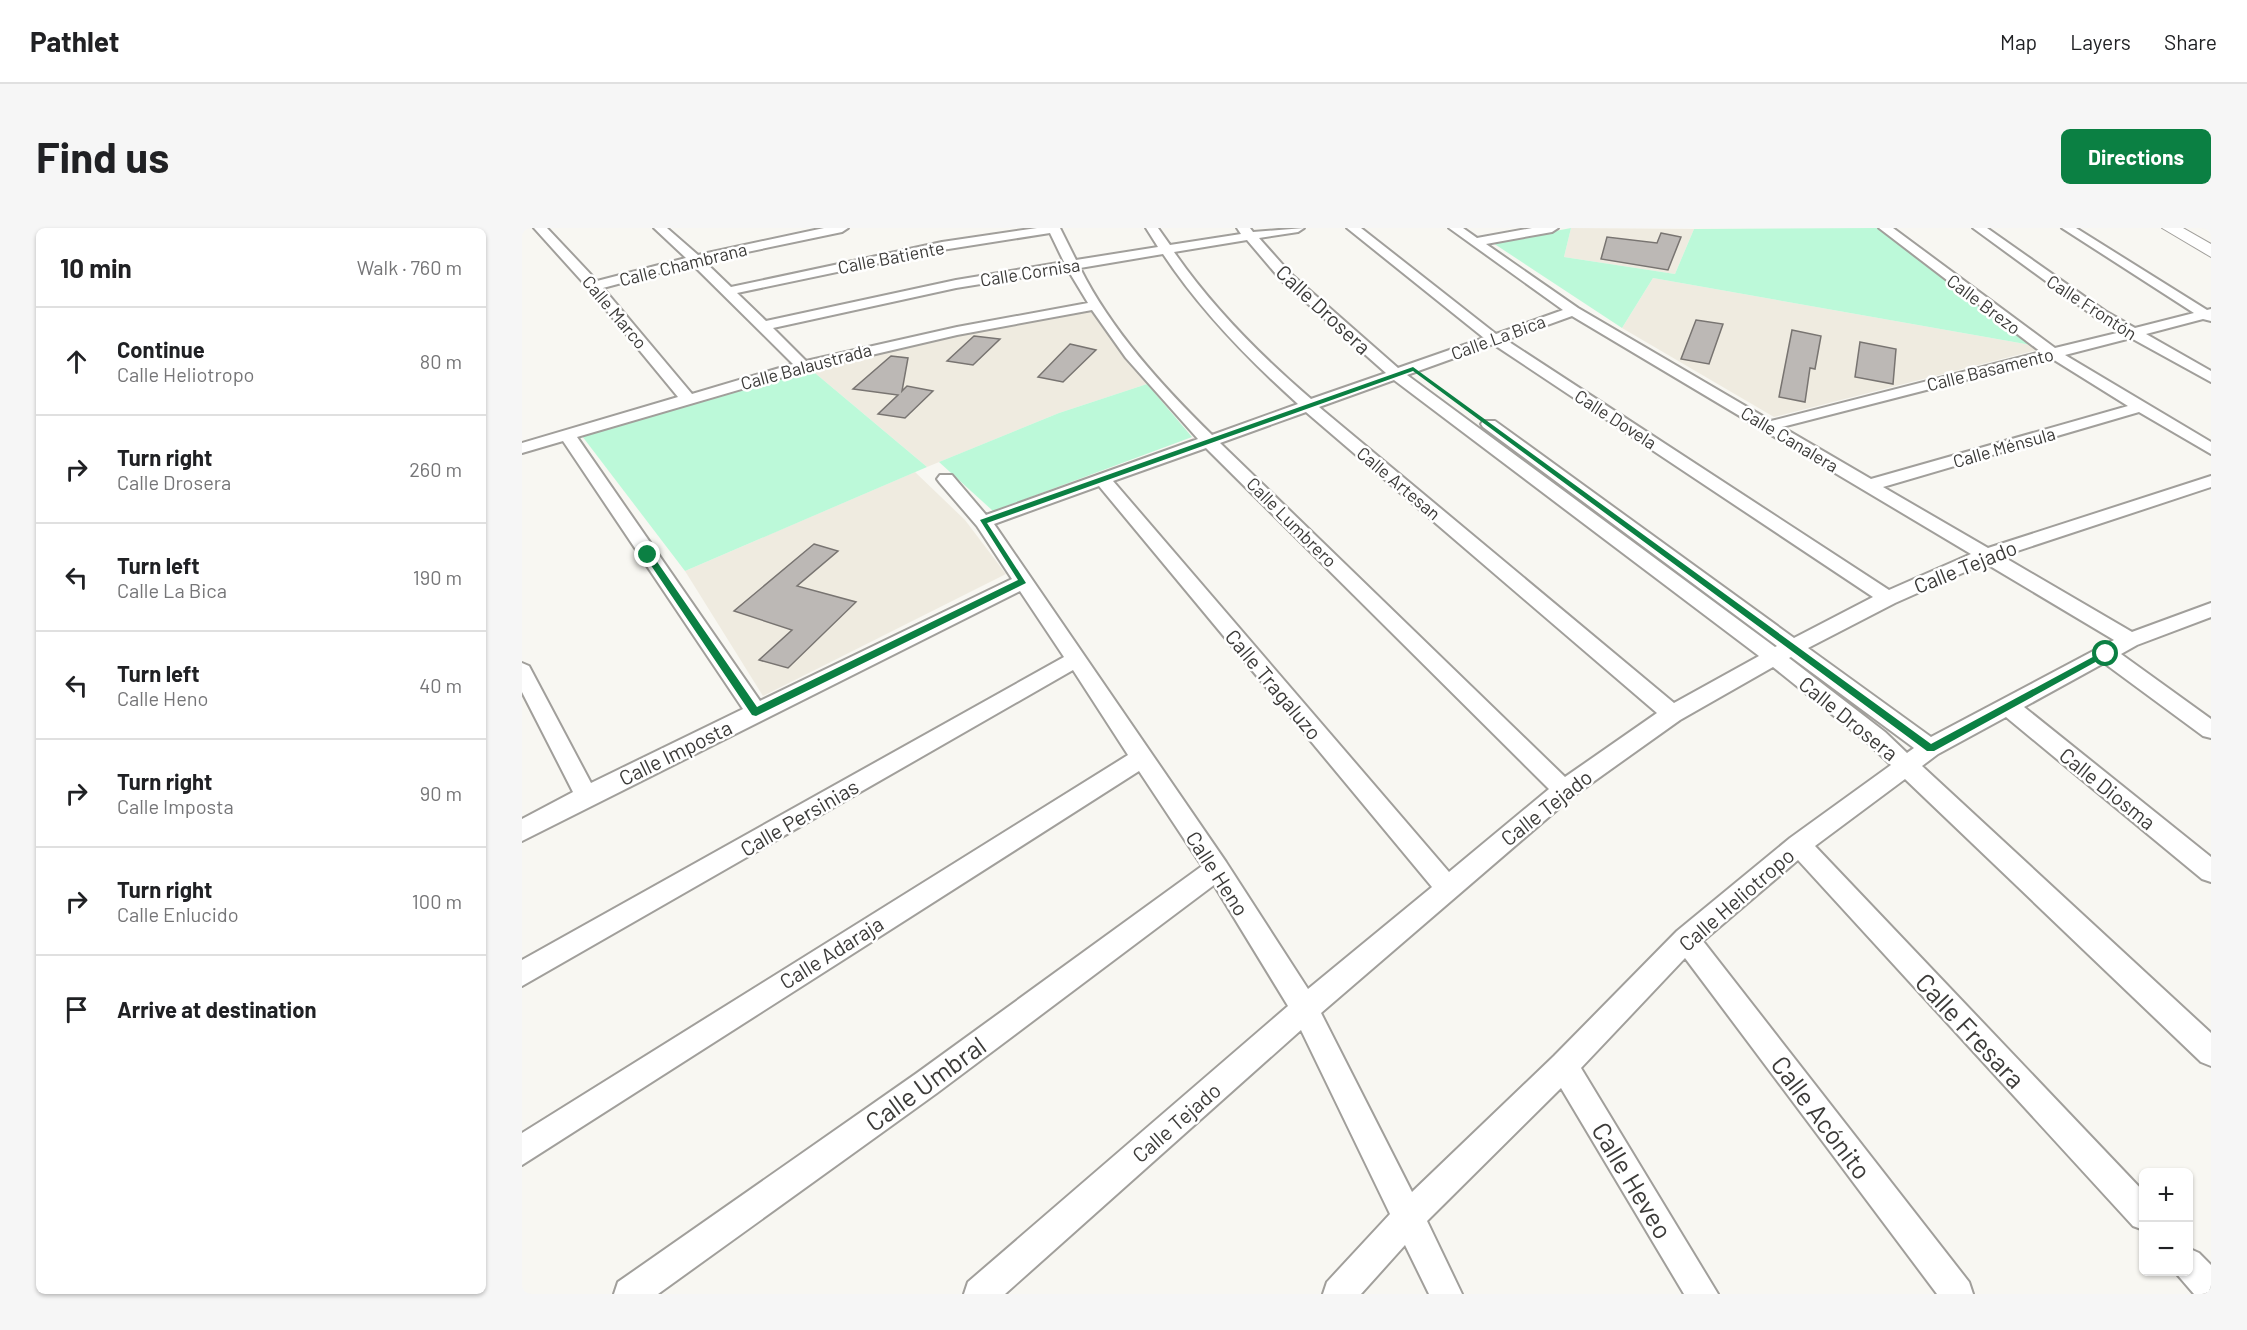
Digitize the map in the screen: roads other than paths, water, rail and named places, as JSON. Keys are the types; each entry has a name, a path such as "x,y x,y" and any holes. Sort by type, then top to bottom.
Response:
{"main road":[{"path":"2171,228 2211,252"},
{"path":"2197,228 2211,236"}],"street":[{"name":"Calle Marco","path":"540,228 594,286 687,398"},
{"path":"660,228 729,291 803,366"},
{"name":"Calle Chambrana","path":"594,286 695,259 842,228"},
{"name":"Calle Artesan","path":"1152,228 1165,250 1220,320 1308,406 1672,714"},
{"name":"Calle Cornisa","path":"764,326 956,284 1165,250 1253,231 1298,228"},
{"name":"Calle Dovela","path":"1353,228 1493,338 1888,598"},
{"name":"Calle Canalera","path":"1455,228 1573,311 2130,640"},
{"path":"1475,242 1551,228"},
{"name":"Calle Brezo","path":"1885,228 2052,353 2211,449"},
{"name":"Calle Frontón","path":"1979,228 2129,332 2211,377"},
{"path":"2068,228 2208,315"},
{"name":"Calle Lumbrero","path":"1055,229 1071,265 1094,306 1145,371 1210,442 1564,790"},
{"name":"Calle Batiente","path":"729,291 942,246 1055,229"},
{"name":"Calle Drosera","path":"1253,231 1286,277 1405,371 1784,652 1930,748"},
{"name":"Calle Balaustrada","path":"522,448 803,366 957,331 1094,306"},
{"name":"Calle La Bica","path":"983,522 1573,311"},
{"name":"Calle Basamento","path":"1769,426 2129,332 2208,315"},
{"name":"Calle Ménsula","path":"1867,486 2141,408"},
{"path":"567,435 756,712"},
{"name":"Calle Heno","path":"946,479 983,522 1076,659 1217,869 1305,1009 1446,1294"},
{"name":"Calle Tragaluzo","path":"1103,480 1447,887"},
{"name":"Calle Tejado","path":"980,1294 1447,887 1564,790 1672,714 1888,598 1986,555 2211,481"},
{"name":"Calle Imposta","path":"522,831 586,796 1023,581"},
{"name":"Calle Heliotropo","path":"1339,1294 1409,1217 1564,1066 1686,939 1799,845 1908,767 1930,748 2006,705 2130,640 2207,616"},
{"name":"Calle Drosera","path":"1784,652 2211,1052"},
{"path":"2106,654 2211,730"},
{"name":"Calle Persinias","path":"522,974 1076,659"},
{"path":"522,670 586,796"},
{"name":"Calle Diosma","path":"2006,705 2211,870"},
{"name":"Calle Adaraja","path":"522,1150 1142,757"},
{"name":"Calle Fresara","path":"1799,845 2139,1210"},
{"name":"Calle Umbral","path":"630,1294 936,1076 1217,869"},
{"name":"Calle Acónito","path":"1686,939 1957,1294"},
{"name":"Calle Heveo","path":"1564,1066 1702,1294"},
{"path":"2193,1269 2211,1289"}]}
